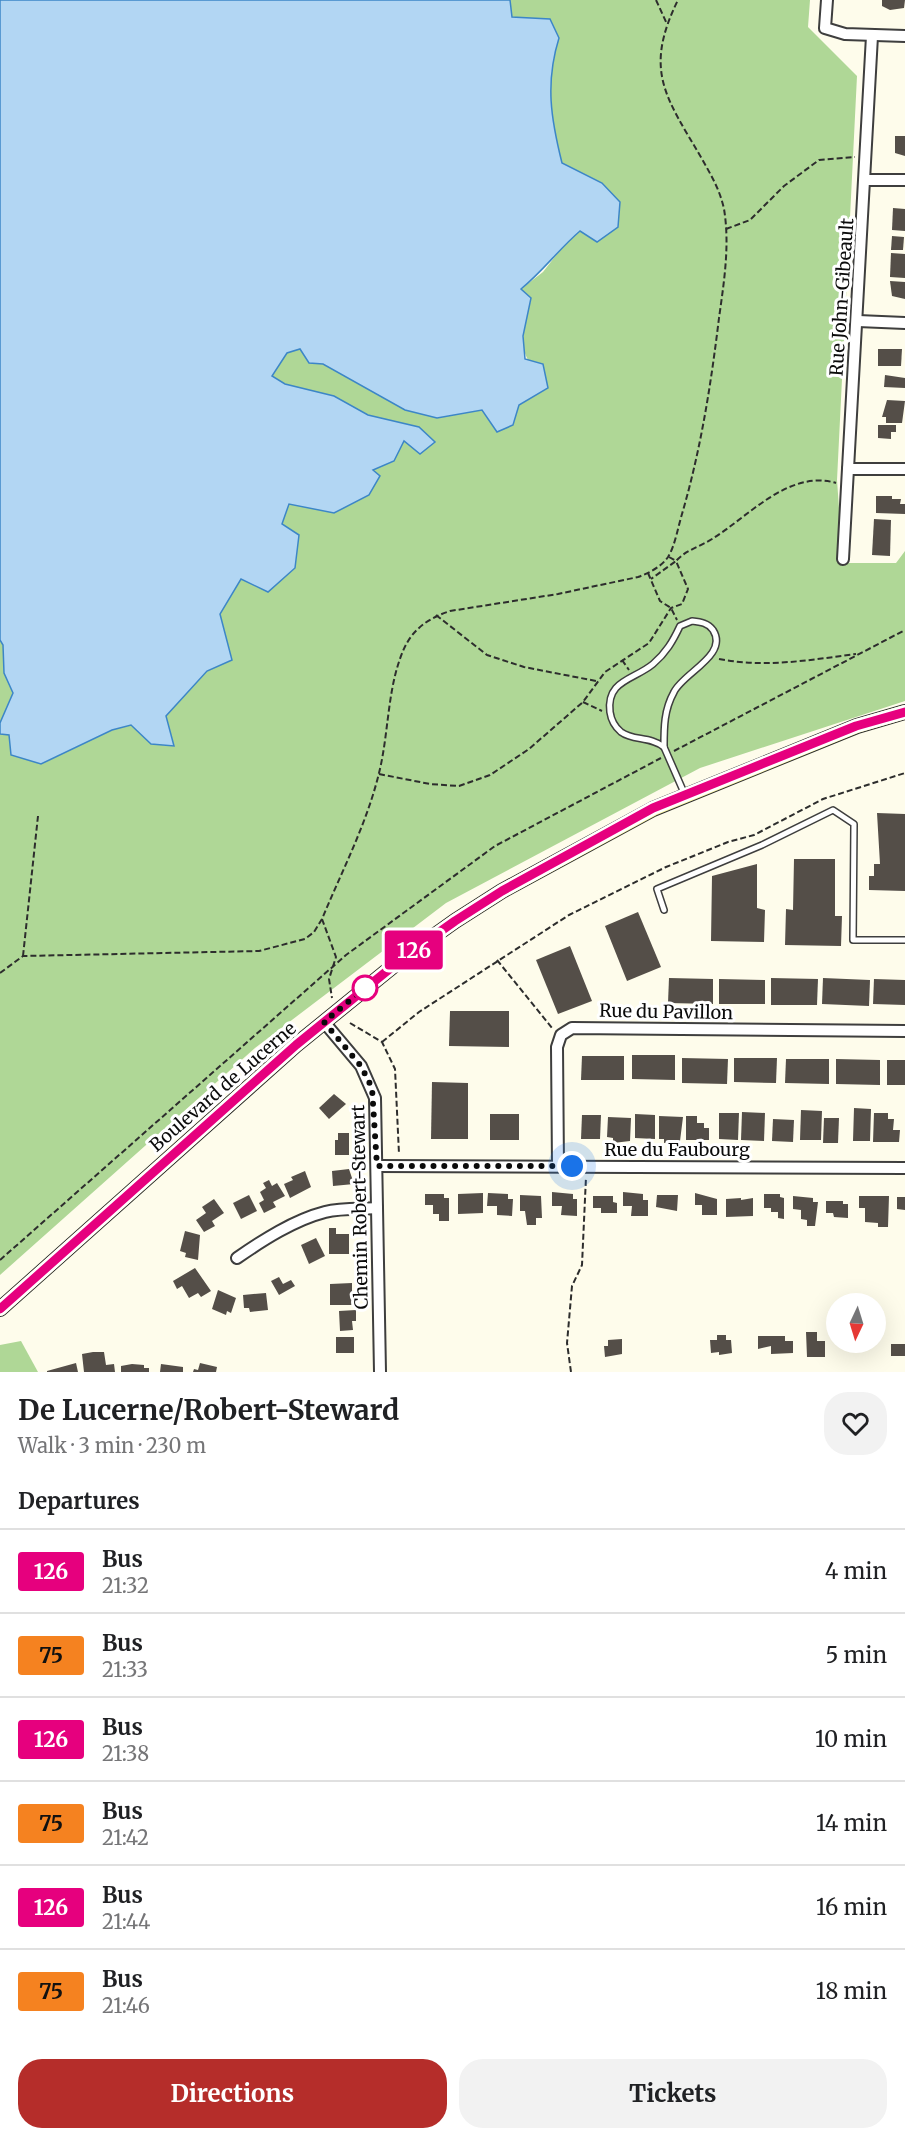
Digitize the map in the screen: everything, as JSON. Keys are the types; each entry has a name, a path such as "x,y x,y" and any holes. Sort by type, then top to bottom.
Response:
{"main road":[{"name":"Boulevard de Lucerne","path":"0,1309 324,1022 403,958 502,891 653,808 856,726 905,712"}],"street":[{"path":"827,0 825,28 845,34 905,36"},
{"name":"Rue John-Gibeault","path":"843,559 866,180 872,36"},
{"path":"866,180 905,180"},
{"path":"858,321 905,323"},
{"path":"848,469 905,469"},
{"name":"Chemin Robert-Stewart","path":"324,1022 361,1066 372,1088 377,1166 380,1372"},
{"name":"Rue du Pavillon","path":"561,1035 565,1031 580,1027 905,1031"},
{"path":"558,1166 556,1064 561,1035"},
{"name":"Rue du Faubourg","path":"377,1166 905,1168"},
{"path":"237,1258 260,1242 316,1214 338,1209 377,1208"}],"lane":[{"path":"664,747 665,714 673,693 687,675 710,657 717,640 707,624 692,621 680,626 671,645 663,655 645,670 617,684 611,693 610,715 615,726 622,733 650,738 664,747 685,795"},
{"path":"664,910 657,889 762,845 833,810 854,824 854,939 905,940"}],"path":[{"path":"656,0 667,24"},
{"path":"0,973 23,956 259,951 286,946 305,939 314,933 322,919 360,830 379,774 396,672 404,650 420,627 436,615 610,584 648,573 669,556 695,471 701,442 724,282 726,229 717,185 665,92 659,54 667,24 678,0"},
{"path":"726,229 750,220 784,186 819,160 867,156"},
{"path":"651,579 683,553 712,539 758,505 804,481 828,480 847,486"},
{"path":"379,774 430,784 459,786 490,775 529,748 583,702 596,681 622,660 649,643 671,608 682,604 688,590 676,561 669,556"},
{"path":"648,573 660,601 671,608 680,626"},
{"path":"436,615 488,655 524,667 596,681"},
{"path":"0,1260 335,963 422,897 495,846 905,630"},
{"path":"710,657 754,664 859,654"},
{"path":"622,660 634,676"},
{"path":"583,702 610,715"},
{"path":"382,1042 419,1012 569,915 666,867 728,842 754,835 823,799 905,773"},
{"path":"23,956 38,816"},
{"path":"322,919 336,954 329,979 332,999"},
{"path":"497,960 561,1035"},
{"path":"350,1023 382,1042 395,1069 399,1157"},
{"path":"571,1372 567,1343 572,1286 582,1265 586,1166"}],"green space":[{"path":"510,0 810,0 808,27 857,76 837,480 843,563 896,563 905,551 905,701 700,768 446,903 255,1048 0,1275 0,734 9,734 41,764 112,730 132,725 151,744 174,746 166,716 207,671 232,660 220,614 241,579 282,524 289,504 372,470 419,427 368,415 334,396 285,384 272,376 287,353 300,349 309,363 323,364 405,410 437,418 482,410 513,425 519,405 548,388 530,364 523,346 531,299 521,289 543,272 564,245 580,230 602,183 562,163 551,101 552,70 559,38 549,19 512,17"},
{"path":"0,640 3,645 4,673 13,693 0,723"},
{"path":"21,1341 38,1372 0,1372 0,1345"}],"water":[{"path":"0,0 510,0 512,17 550,19 559,38 552,70 551,101 562,163 602,183 620,202 618,227 597,242 580,231 521,289 531,298 523,336 525,359 543,364 548,388 519,405 513,425 497,432 482,410 437,418 405,410 323,364 309,363 300,349 287,353 272,376 285,384 334,396 368,415 419,427 435,442 420,454 404,441 394,461 373,470 380,476 369,495 334,513 289,504 282,524 299,535 295,568 268,592 241,579 220,614 232,660 207,671 166,716 174,746 151,744 131,725 112,730 41,764 11,755 9,735 0,734 0,723 13,693 4,673 3,645 0,640"}],"building":[{"path":"882,0 905,0 904,8 890,10 882,6"},
{"path":"895,136 905,136 905,156 895,153"},
{"path":"893,208 905,209 905,231 892,230"},
{"path":"892,236 904,237 903,250 891,250"},
{"path":"891,253 905,254 905,278 890,277"},
{"path":"890,281 905,282 905,299 892,296"},
{"path":"878,349 902,349 901,366 878,366"},
{"path":"885,375 905,378 905,388 884,387"},
{"path":"887,400 905,401 902,423 886,423 886,417 882,417"},
{"path":"878,425 896,425 896,432 891,432 891,439 878,438"},
{"path":"876,496 892,496 892,499 901,499 900,504 905,504 905,514 876,513"},
{"path":"874,519 891,520 890,556 872,555"},
{"path":"877,813 905,814 905,891 869,890 869,876 874,876 874,864 880,864"},
{"path":"794,859 835,859 835,916 842,916 841,946 785,945 786,909 793,910"},
{"path":"757,864 757,908 765,910 764,942 711,941 712,876"},
{"path":"638,912 661,967 627,981 605,926"},
{"path":"570,946 592,1001 558,1014 536,960"},
{"path":"669,978 713,979 713,1004 668,1003"},
{"path":"771,978 818,979 817,1005 771,1005"},
{"path":"823,978 870,980 869,1006 822,1004"},
{"path":"719,979 765,980 765,1004 719,1004"},
{"path":"874,979 905,980 905,1005 873,1004"},
{"path":"450,1011 509,1011 509,1047 449,1046"},
{"path":"632,1055 675,1055 675,1080 632,1079"},
{"path":"582,1056 624,1056 624,1080 581,1080"},
{"path":"682,1058 728,1059 727,1084 682,1083"},
{"path":"734,1058 777,1058 776,1083 734,1082"},
{"path":"786,1059 829,1059 829,1084 785,1083"},
{"path":"836,1059 880,1060 880,1085 836,1084"},
{"path":"887,1060 905,1060 905,1085 887,1085"},
{"path":"432,1082 468,1083 468,1139 431,1139"},
{"path":"334,1094 346,1104 329,1119 319,1108"},
{"path":"854,1108 871,1109 870,1141 853,1141"},
{"path":"801,1110 822,1111 821,1140 800,1140"},
{"path":"742,1112 765,1113 764,1141 741,1140"},
{"path":"719,1113 739,1113 738,1140 719,1139"},
{"path":"874,1113 888,1113 888,1119 894,1119 893,1130 900,1130 899,1142 873,1142"},
{"path":"490,1114 519,1114 519,1140 490,1140"},
{"path":"635,1114 655,1115 655,1139 635,1138"},
{"path":"582,1115 601,1115 600,1139 581,1139"},
{"path":"659,1116 683,1117 680,1141 664,1143 664,1139 659,1139"},
{"path":"686,1116 697,1116 697,1123 704,1123 704,1128 709,1128 709,1140 686,1140"},
{"path":"608,1117 631,1118 630,1141 613,1143 613,1138 607,1137"},
{"path":"824,1118 839,1118 838,1143 823,1143"},
{"path":"773,1119 794,1120 793,1142 772,1141"},
{"path":"338,1133 349,1133 349,1155 335,1155 335,1140 338,1140"},
{"path":"349,1169 354,1184 333,1186 332,1171"},
{"path":"305,1171 311,1187 290,1198 284,1184 293,1180 291,1177"},
{"path":"269,1180 272,1186 277,1183 285,1196 273,1202 276,1207 264,1213 259,1203 264,1200 260,1192 266,1188 263,1183"},
{"path":"552,1192 573,1194 573,1199 577,1199 577,1216 561,1215 562,1206 552,1206"},
{"path":"623,1192 643,1194 643,1200 648,1200 648,1216 631,1216 632,1206 623,1206"},
{"path":"483,1193 483,1213 458,1214 458,1194"},
{"path":"488,1193 508,1194 508,1199 513,1199 512,1216 497,1215 497,1206 487,1206"},
{"path":"695,1193 717,1199 717,1215 702,1215 702,1205 695,1205"},
{"path":"425,1194 444,1194 444,1198 449,1198 449,1221 439,1221 439,1214 433,1214 433,1205 425,1205"},
{"path":"764,1194 780,1194 780,1197 784,1198 784,1219 778,1218 778,1212 771,1212 771,1208 764,1208"},
{"path":"249,1195 257,1211 241,1219 233,1203"},
{"path":"520,1195 541,1196 542,1218 536,1218 536,1225 527,1225 525,1211 520,1211"},
{"path":"657,1195 678,1195 677,1211 656,1207"},
{"path":"593,1196 613,1196 613,1202 617,1203 617,1213 601,1213 601,1208 593,1208"},
{"path":"793,1196 813,1198 813,1202 818,1202 815,1226 807,1226 807,1220 801,1219 801,1210 793,1209"},
{"path":"859,1196 889,1196 888,1227 878,1227 878,1223 865,1222 865,1208 859,1208"},
{"path":"897,1197 905,1197 905,1210 897,1209"},
{"path":"741,1198 741,1200 753,1198 753,1216 726,1217 726,1199"},
{"path":"214,1199 224,1213 212,1221 215,1226 204,1232 196,1220 206,1213 202,1207"},
{"path":"826,1201 843,1201 843,1204 848,1204 848,1218 834,1217 833,1213 826,1213"},
{"path":"329,1228 336,1228 336,1234 349,1234 349,1254 329,1254"},
{"path":"185,1231 200,1235 198,1260 185,1257 186,1253 180,1251"},
{"path":"316,1238 325,1256 309,1264 301,1245"},
{"path":"195,1268 211,1291 201,1297 198,1293 189,1298 182,1286 177,1289 173,1281"},
{"path":"279,1277 283,1284 291,1280 295,1286 279,1295 271,1281"},
{"path":"352,1283 352,1305 330,1305 330,1284"},
{"path":"218,1290 236,1298 231,1313 227,1311 226,1315 212,1309"},
{"path":"266,1293 268,1310 250,1312 249,1308 244,1308 243,1295"},
{"path":"356,1310 356,1321 352,1321 353,1330 340,1331 339,1311"},
{"path":"806,1332 817,1332 817,1341 825,1341 825,1357 807,1357"},
{"path":"717,1335 726,1335 726,1340 731,1340 732,1353 719,1355 719,1352 711,1353 710,1340 717,1340"},
{"path":"758,1336 785,1336 785,1341 793,1341 793,1353 771,1354 771,1346 758,1349"},
{"path":"336,1337 354,1337 354,1353 336,1353"},
{"path":"622,1339 622,1354 605,1357 604,1346 608,1346 608,1340"},
{"path":"891,1344 905,1344 905,1356 891,1356"},
{"path":"104,1352 106,1365 114,1364 115,1372 84,1372 82,1354"},
{"path":"76,1363 78,1372 47,1372 47,1371"},
{"path":"200,1363 217,1367 216,1372 193,1372 194,1369 198,1370"},
{"path":"161,1364 183,1367 183,1372 160,1372"},
{"path":"144,1365 144,1368 149,1368 149,1372 121,1372 121,1366"}],"bus line":[{"name":"126","path":"0,1309 338,1009 455,921 502,891 653,808 856,726 905,712"}],"route":[{"path":"365,988 324,1022 361,1066 372,1088 375,1098 377,1166 572,1166"}]}
